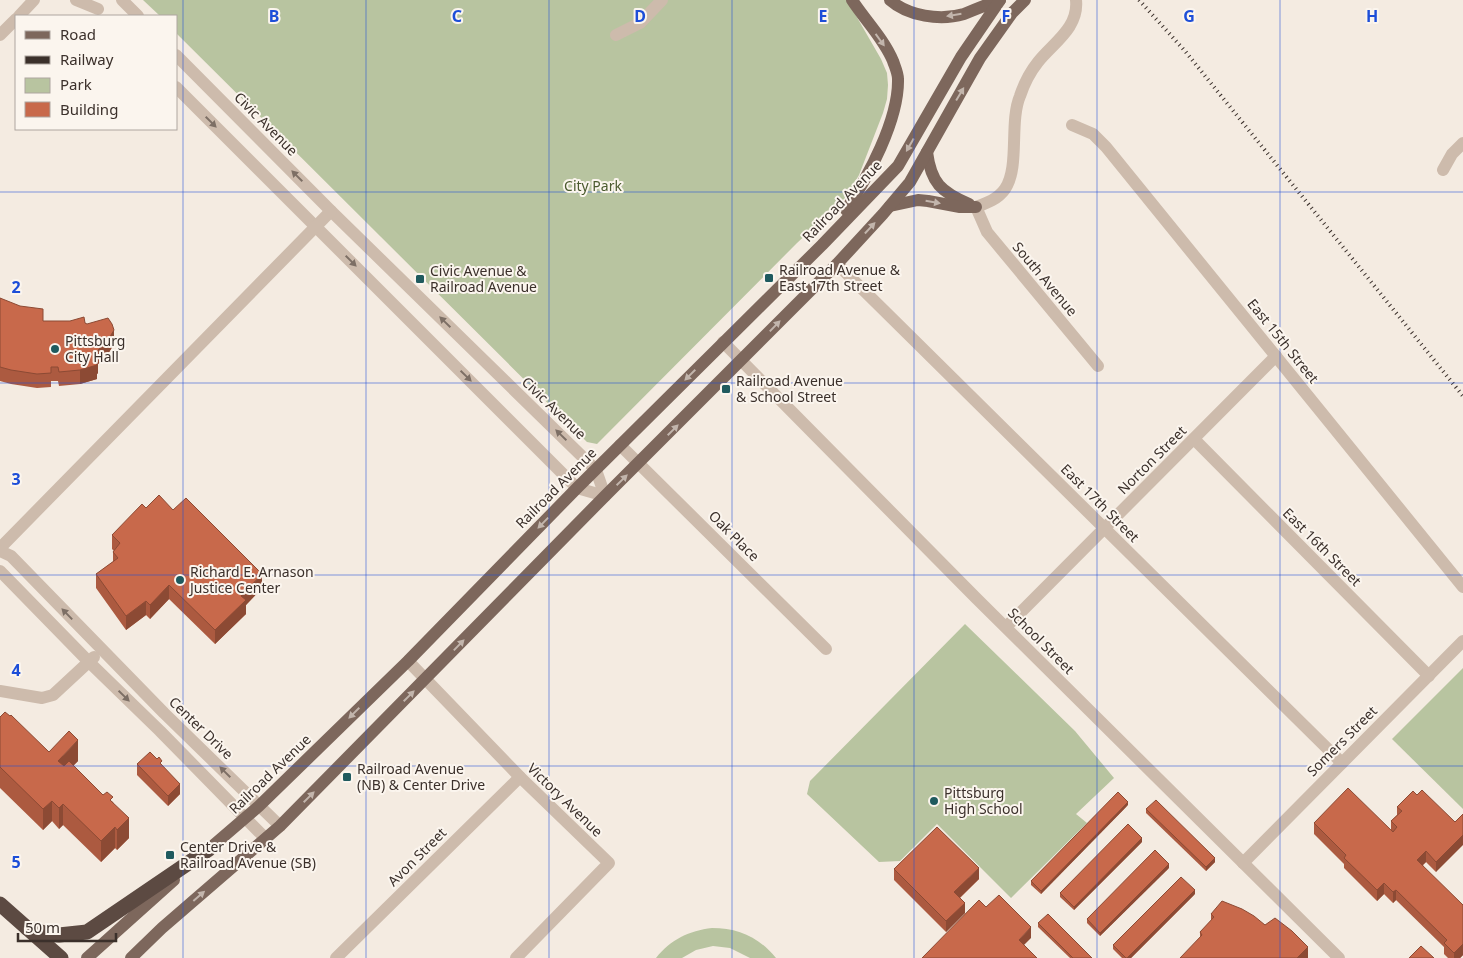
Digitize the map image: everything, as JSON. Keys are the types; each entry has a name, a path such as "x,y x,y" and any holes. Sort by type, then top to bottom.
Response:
{"highway":[{"path":"28,928 58,935 87,932 209,849"},
{"path":"0,904 61,958"}],"main road":[{"path":"827,238 847,210 870,171 891,121 897,96 898,77 892,59 885,46 852,0"},
{"path":"890,0 921,15 942,17 963,14 1000,0"},
{"name":"Railroad Avenue","path":"87,958 259,806 408,661 577,488 898,166 960,57 1000,0"},
{"path":"132,958 162,928 280,826 837,264 910,182 980,58 1012,14 1025,0"},
{"path":"927,152 929,166 940,188 949,195 976,207"},
{"path":"890,206 918,200 960,208 976,207"}],"street":[{"path":"20,15 33,2 47,0"},
{"path":"76,0 98,8"},
{"path":"122,0 137,15"},
{"path":"616,35 640,22 662,0"},
{"path":"976,207 990,202 1005,189 1011,174 1018,98 1024,84 1039,61 1069,28 1074,18 1076,0"},
{"name":"Civic Avenue","path":"178,57 331,211 596,470 605,496"},
{"path":"178,89 577,488 605,496"},
{"name":"East 15th Street","path":"1072,126 1093,134 1106,148 1463,587"},
{"path":"1443,170 1452,154 1463,143"},
{"name":"South Avenue","path":"976,207 987,232 1098,366"},
{"path":"0,551 3,545 101,443 331,211"},
{"name":"East 17th Street","path":"837,264 1342,763"},
{"name":"School Street","path":"723,342 1339,958"},
{"name":"Norton Street","path":"1006,627 1276,356"},
{"name":"East 16th Street","path":"1194,439 1429,676"},
{"name":"Oak Place","path":"620,445 826,650"},
{"name":"Center Drive","path":"0,551 11,556 101,650 280,826"},
{"path":"0,571 265,838"},
{"name":"Somers Street","path":"1243,863 1463,641"},
{"path":"0,691 42,698 53,695 101,650"},
{"name":"Victory Avenue","path":"408,661 520,777 610,862 516,958"},
{"name":"Avon Street","path":"336,958 520,777"}],"green space":[{"name":"City Park","path":"143,0 847,0 887,73 887,99 859,175 846,197 797,243 597,444 587,442 178,35 178,15 159,15"},
{"path":"965,624 1075,731 1114,778 1076,814 1087,823 1011,898 937,824 900,861 879,862 807,794 810,781"},
{"path":"1463,668 1463,809 1392,739"},
{"path":"722,928 747,935 762,944 776,958 750,958 730,948 713,946 696,950 682,958 656,958 662,951 681,937 696,931"}],"building":[{"name":"Pittsburg City Hall","path":"0,298 20,306 43,309 43,321 70,321 84,317 87,324 108,318 114,330 108,340 96,352 98,359 95,360 97,365 80,370 59,372 58,367 51,367 51,373 37,374 0,367"},
{"name":"Richard E. Arnason Justice Center","path":"159,495 173,510 186,498 262,574 241,596 246,600 215,630 169,585 150,605 146,601 126,616 96,574 118,558 113,552 120,543 112,535 142,504 146,508"},
{"path":"5,712 11,715 49,752 69,731 78,740 58,761 64,766 69,761 103,795 107,792 113,797 110,800 129,818 117,830 115,827 101,841 63,804 59,808 52,801 43,809 0,767 0,717"},
{"path":"150,752 157,759 159,757 162,761 160,763 180,784 168,796 137,764"},
{"path":"1348,788 1393,832 1397,827 1391,821 1402,811 1397,807 1413,791 1417,795 1422,790 1455,822 1463,814 1463,835 1436,862 1426,851 1417,860 1463,905 1463,944 1454,953 1444,943 1447,940 1396,890 1393,892 1384,883 1377,890 1344,858 1346,855 1314,823"},
{"path":"1118,792 1128,802 1041,891 1031,881"},
{"path":"1156,800 1215,858 1206,867 1146,809"},
{"path":"1128,824 1142,838 1074,907 1060,893"},
{"path":"937,827 979,868 954,892 965,903 946,921 894,869"},
{"path":"1155,850 1169,864 1100,933 1087,919"},
{"path":"1181,877 1195,890 1126,958 1113,945"},
{"path":"999,895 1031,927 1019,940 1037,958 922,958 979,900 986,907"},
{"path":"1222,901 1242,909 1265,925 1275,918 1308,947 1297,958 1180,958 1202,935 1200,932 1214,917 1211,914"},
{"path":"1048,914 1092,958 1073,958 1038,923"},
{"path":"1421,946 1434,958 1409,958"}],"railway":[{"path":"1139,0 1185,51 1463,396"}],"place":[{"name":"Railroad Avenue & East 17th Street","path":"769,278"},
{"name":"Civic Avenue & Railroad Avenue","path":"420,279"},
{"name":"Pittsburg City Hall","path":"55,349"},
{"name":"Railroad Avenue & School Street","path":"726,389"},
{"name":"Richard E. Arnason Justice Center","path":"180,580"},
{"name":"Railroad Avenue (NB) & Center Drive","path":"347,777"},
{"name":"Pittsburg High School","path":"934,801"},
{"name":"Center Drive & Railroad Avenue (SB)","path":"170,855"}]}
